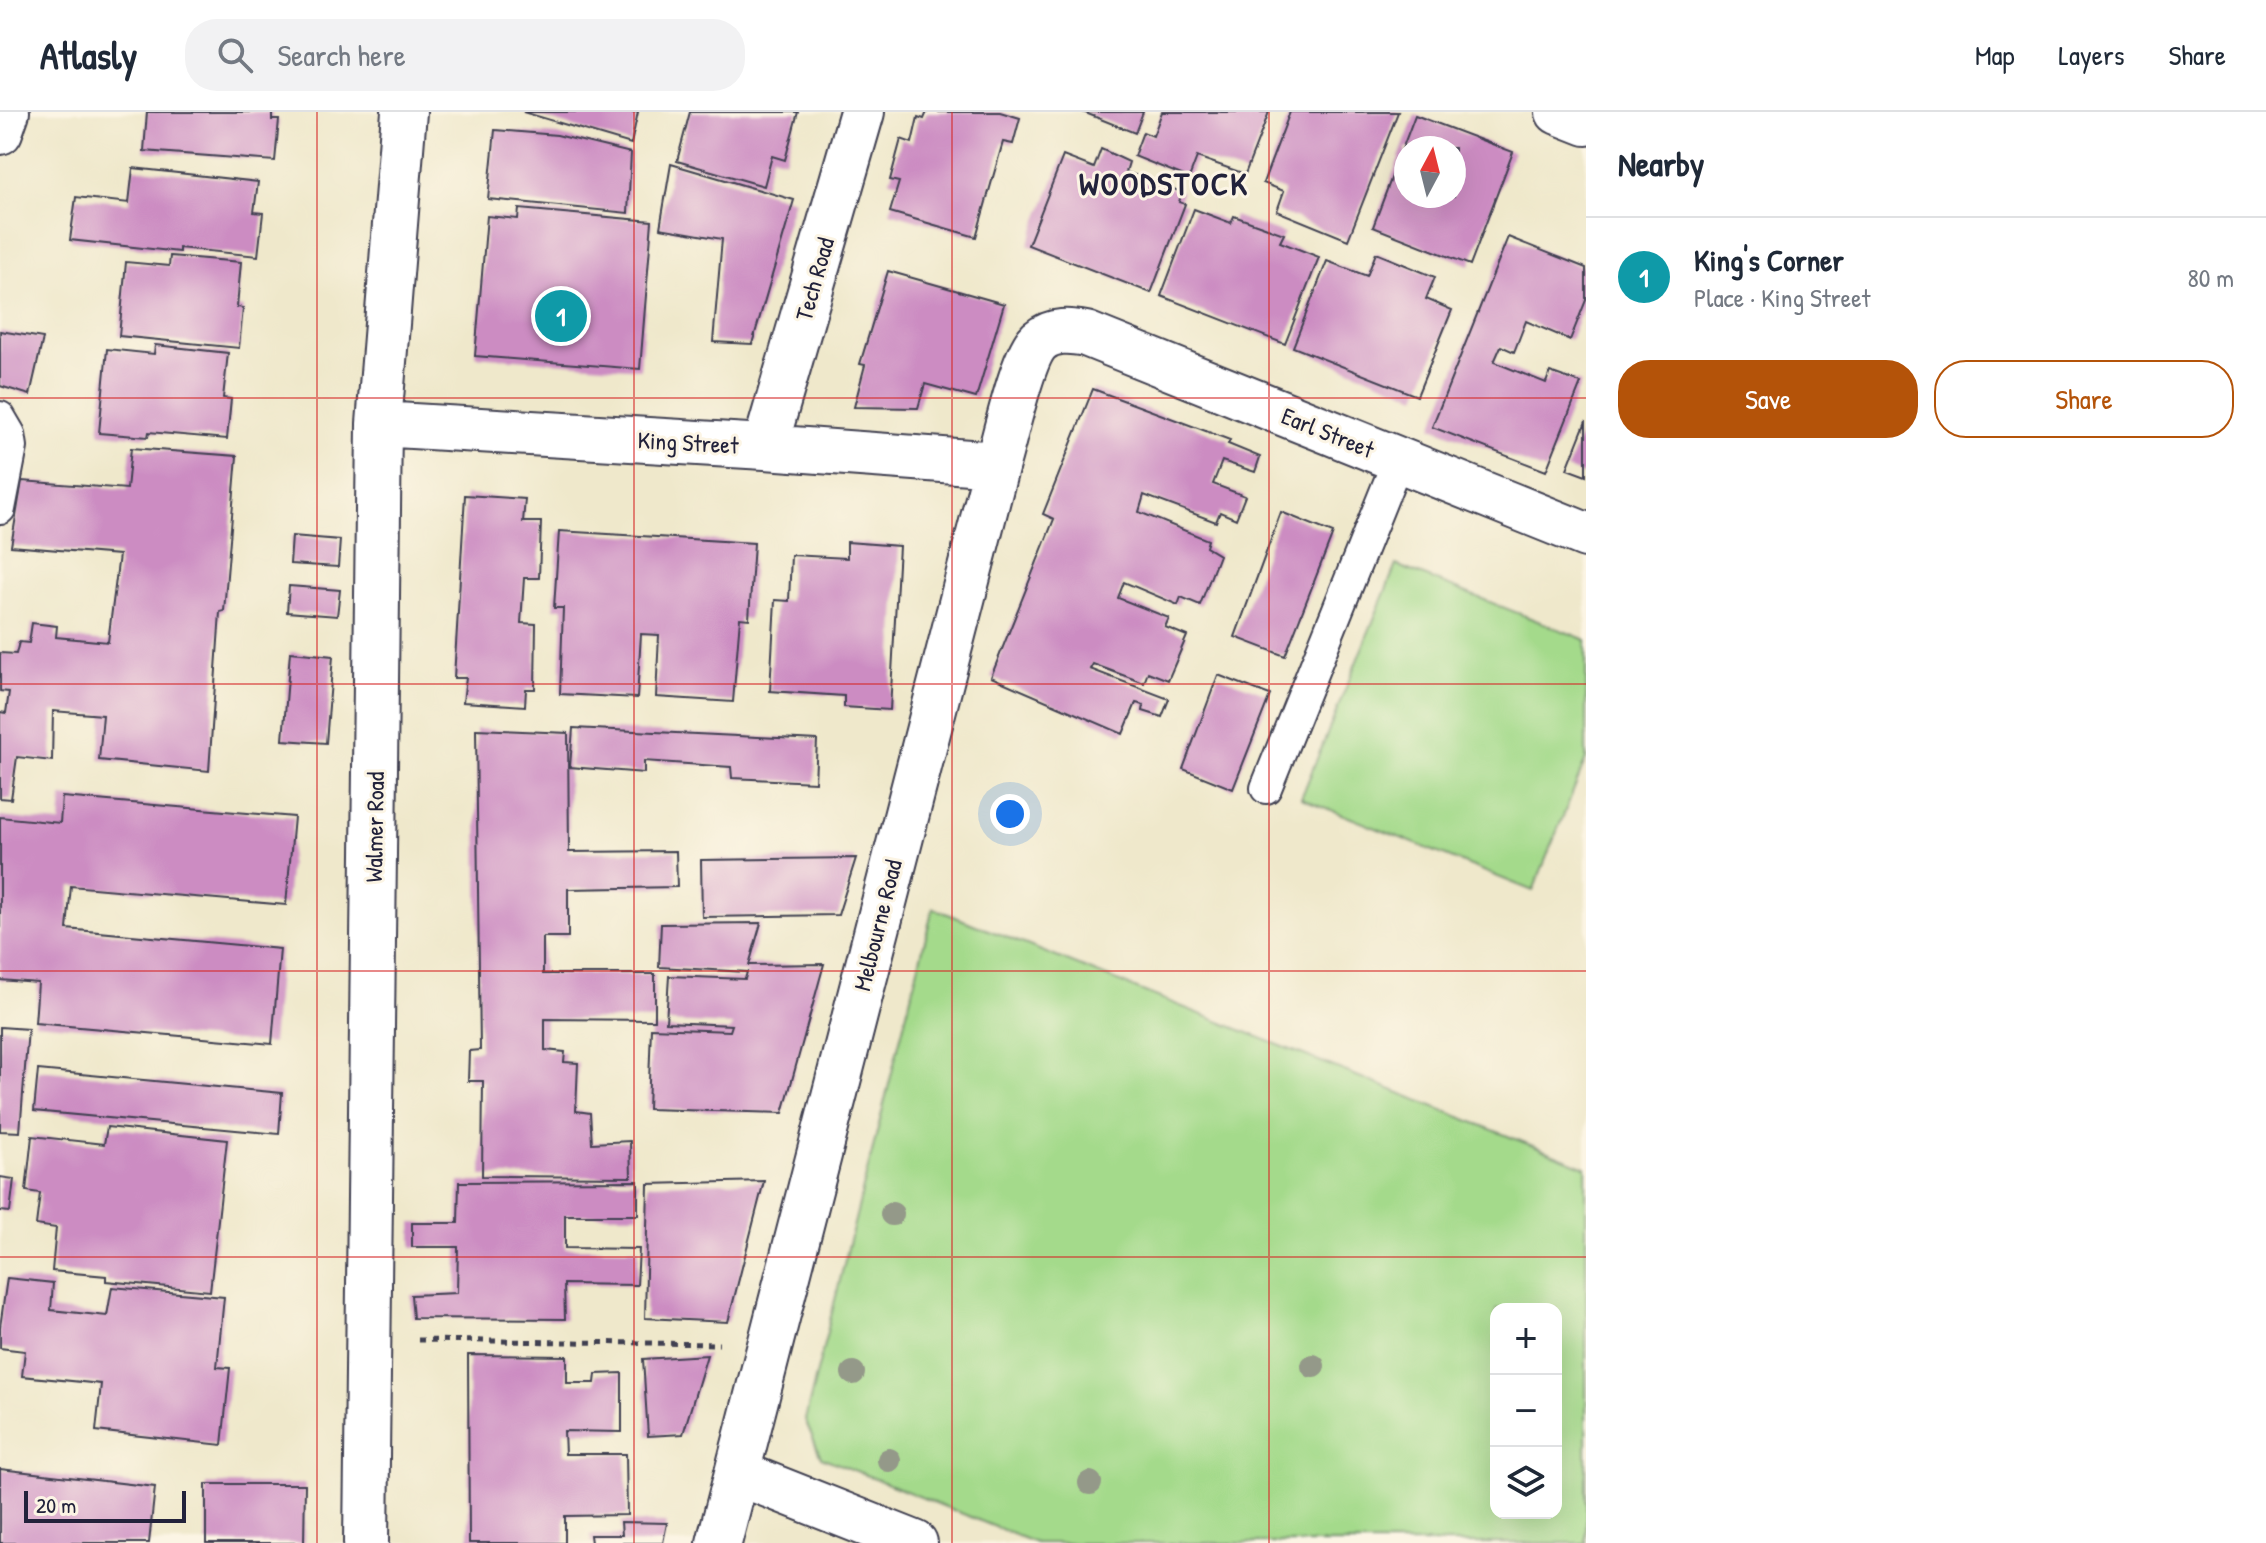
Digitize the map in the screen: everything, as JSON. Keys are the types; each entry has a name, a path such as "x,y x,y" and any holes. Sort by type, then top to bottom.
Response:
{"street":[{"path":"0,132 7,112"},
{"name":"Walmer Road","path":"366,1543 379,424 404,112"},
{"name":"Tech Road","path":"765,447 862,112"},
{"name":"Earl Street","path":"1069,331 1086,334 1586,535"},
{"name":"Melbourne Road","path":"719,1543 997,464 1027,362 1038,342 1052,333 1069,331"},
{"name":"King Street","path":"379,424 997,464"},
{"path":"738,1473 915,1543"}],"lane":[{"path":"0,417 10,434 12,447 0,509"},
{"path":"1266,788 1398,460"}],"path":[{"path":"369,1339 717,1343 768,1353"}],"green space":[{"path":"1396,565 1586,640 1586,759 1533,891 1301,798"},
{"path":"933,908 1586,1167 1586,1543 1035,1543 821,1457 805,1420"}],"building":[{"path":"147,112 272,112 272,120 279,120 275,161 144,151"},
{"path":"523,112 638,112 631,144"},
{"path":"690,112 798,112 785,160 772,156 764,186 677,161"},
{"path":"927,112 1000,112 1020,118 1013,144 1003,142 976,237 890,212 899,182 890,180 901,139 912,143 918,117 924,119"},
{"path":"1083,112 1143,112 1135,133"},
{"path":"1162,112 1269,112 1245,174 1197,157 1189,178 1134,156 1143,132 1153,136"},
{"path":"1290,112 1398,112 1348,240 1277,211 1284,191 1263,183"},
{"path":"1415,115 1513,152 1470,265 1373,227 1394,171 1394,208 1466,208 1466,136 1407,136"},
{"path":"495,130 557,135 631,153 628,213 488,199"},
{"path":"1101,149 1129,162 1126,172 1182,192 1179,202 1185,204 1151,293 1028,245 1063,156 1094,168"},
{"path":"671,164 794,200 752,344 713,342 722,239 660,228"},
{"path":"133,168 258,182 254,212 263,213 258,256 179,248 179,252 70,240 76,197 129,203"},
{"path":"519,209 652,221 640,369 475,356 487,216 518,219"},
{"path":"1194,209 1231,223 1234,216 1284,234 1280,242 1319,257 1285,344 1161,296"},
{"path":"1508,237 1586,268 1586,300 1570,340 1526,321 1514,352 1501,346 1494,362 1546,383 1550,372 1581,383 1546,471 1432,427"},
{"path":"1376,253 1435,277 1426,299 1452,310 1417,396 1293,347 1327,261 1367,276"},
{"path":"170,256 241,262 237,307 243,308 239,348 119,336 126,262 169,266"},
{"path":"888,271 1004,304 976,398 925,384 918,408 854,407 865,365 860,364"},
{"path":"0,331 43,338 30,395 0,386"},
{"path":"155,345 228,353 223,398 231,399 227,439 149,432 148,437 99,433 107,349 154,354"},
{"path":"1093,389 1230,440 1228,444 1260,457 1255,472 1222,461 1213,484 1245,496 1236,519 1220,512 1216,522 1144,495 1139,512 1208,540 1206,547 1219,555 1200,605 1181,597 1178,605 1124,582 1118,598 1169,618 1165,627 1187,636 1168,680 1148,672 1144,683 1093,664 1090,669 1169,699 1162,717 1143,711 1144,705 1136,703 1123,734 991,677 1054,519 1043,514"},
{"path":"1586,421 1586,476 1567,469"},
{"path":"131,448 237,456 224,611 220,612 209,771 99,760 103,715 53,711 52,761 17,757 11,799 0,798 0,712 6,713 9,692 0,691 0,653 16,654 19,642 29,643 32,623 57,626 56,637 108,642 119,555 11,546 22,481 127,489"},
{"path":"465,495 525,499 523,522 541,522 539,578 524,578 521,623 536,624 535,689 526,689 525,706 463,702 466,678 454,678"},
{"path":"1281,512 1333,533 1285,656 1235,637"},
{"path":"559,531 754,543 749,619 740,618 733,702 656,697 659,635 641,634 637,698 560,694 563,608 554,608"},
{"path":"292,536 340,540 338,567 290,564"},
{"path":"847,542 899,546 890,710 844,707 844,696 770,691 775,600 789,601 791,555 847,558"},
{"path":"289,586 340,590 337,616 287,612"},
{"path":"290,652 333,656 326,743 283,740"},
{"path":"1218,675 1270,695 1233,789 1183,769"},
{"path":"573,728 817,740 815,782 732,778 731,767 644,761 644,773 570,767"},
{"path":"476,729 568,733 569,852 676,851 677,887 568,889 568,937 543,937 543,974 655,974 655,1020 545,1019 545,1050 565,1052 564,1062 578,1063 576,1111 590,1113 592,1143 630,1141 631,1177 482,1176 483,1081 468,1081 469,1051 480,1050"},
{"path":"62,797 294,817 286,905 71,886 67,929 280,949 272,1044 35,1023 38,983 0,980 0,817 60,823"},
{"path":"856,858 838,915 702,917 701,860"},
{"path":"761,923 749,965 824,964 783,1113 648,1109 651,1028 730,1031 732,1025 666,1022 669,976 745,979 747,972 659,967 661,924"},
{"path":"0,1027 28,1029 20,1132 0,1131"},
{"path":"38,1070 282,1093 279,1134 34,1111"},
{"path":"107,1127 227,1140 210,1291 106,1281 106,1276 52,1271 56,1228 36,1225 40,1193 26,1191 32,1136 104,1144"},
{"path":"0,1177 14,1179 10,1212 0,1211"},
{"path":"638,1181 638,1215 565,1215 565,1248 639,1249 637,1285 564,1284 565,1319 413,1318 411,1295 457,1293 458,1247 412,1247 412,1223 458,1223 459,1182"},
{"path":"764,1181 728,1322 645,1318 648,1184"},
{"path":"7,1278 53,1283 51,1310 107,1316 112,1287 224,1297 217,1367 230,1368 222,1445 96,1431 101,1384 22,1376 25,1351 0,1348"},
{"path":"468,1355 567,1356 567,1383 595,1383 596,1374 622,1373 622,1432 564,1431 565,1454 626,1454 627,1515 565,1516 565,1543 469,1543"},
{"path":"707,1355 683,1434 648,1436 643,1359"},
{"path":"0,1469 155,1487 149,1543 0,1543"},
{"path":"206,1484 305,1484 304,1543 206,1543"},
{"path":"621,1522 667,1523 663,1543 591,1543 590,1535 622,1535"}],"place":[{"name":"King's Corner","path":"561,316"}],"district":[{"name":"WOODSTOCK","path":"1164,183"}]}
